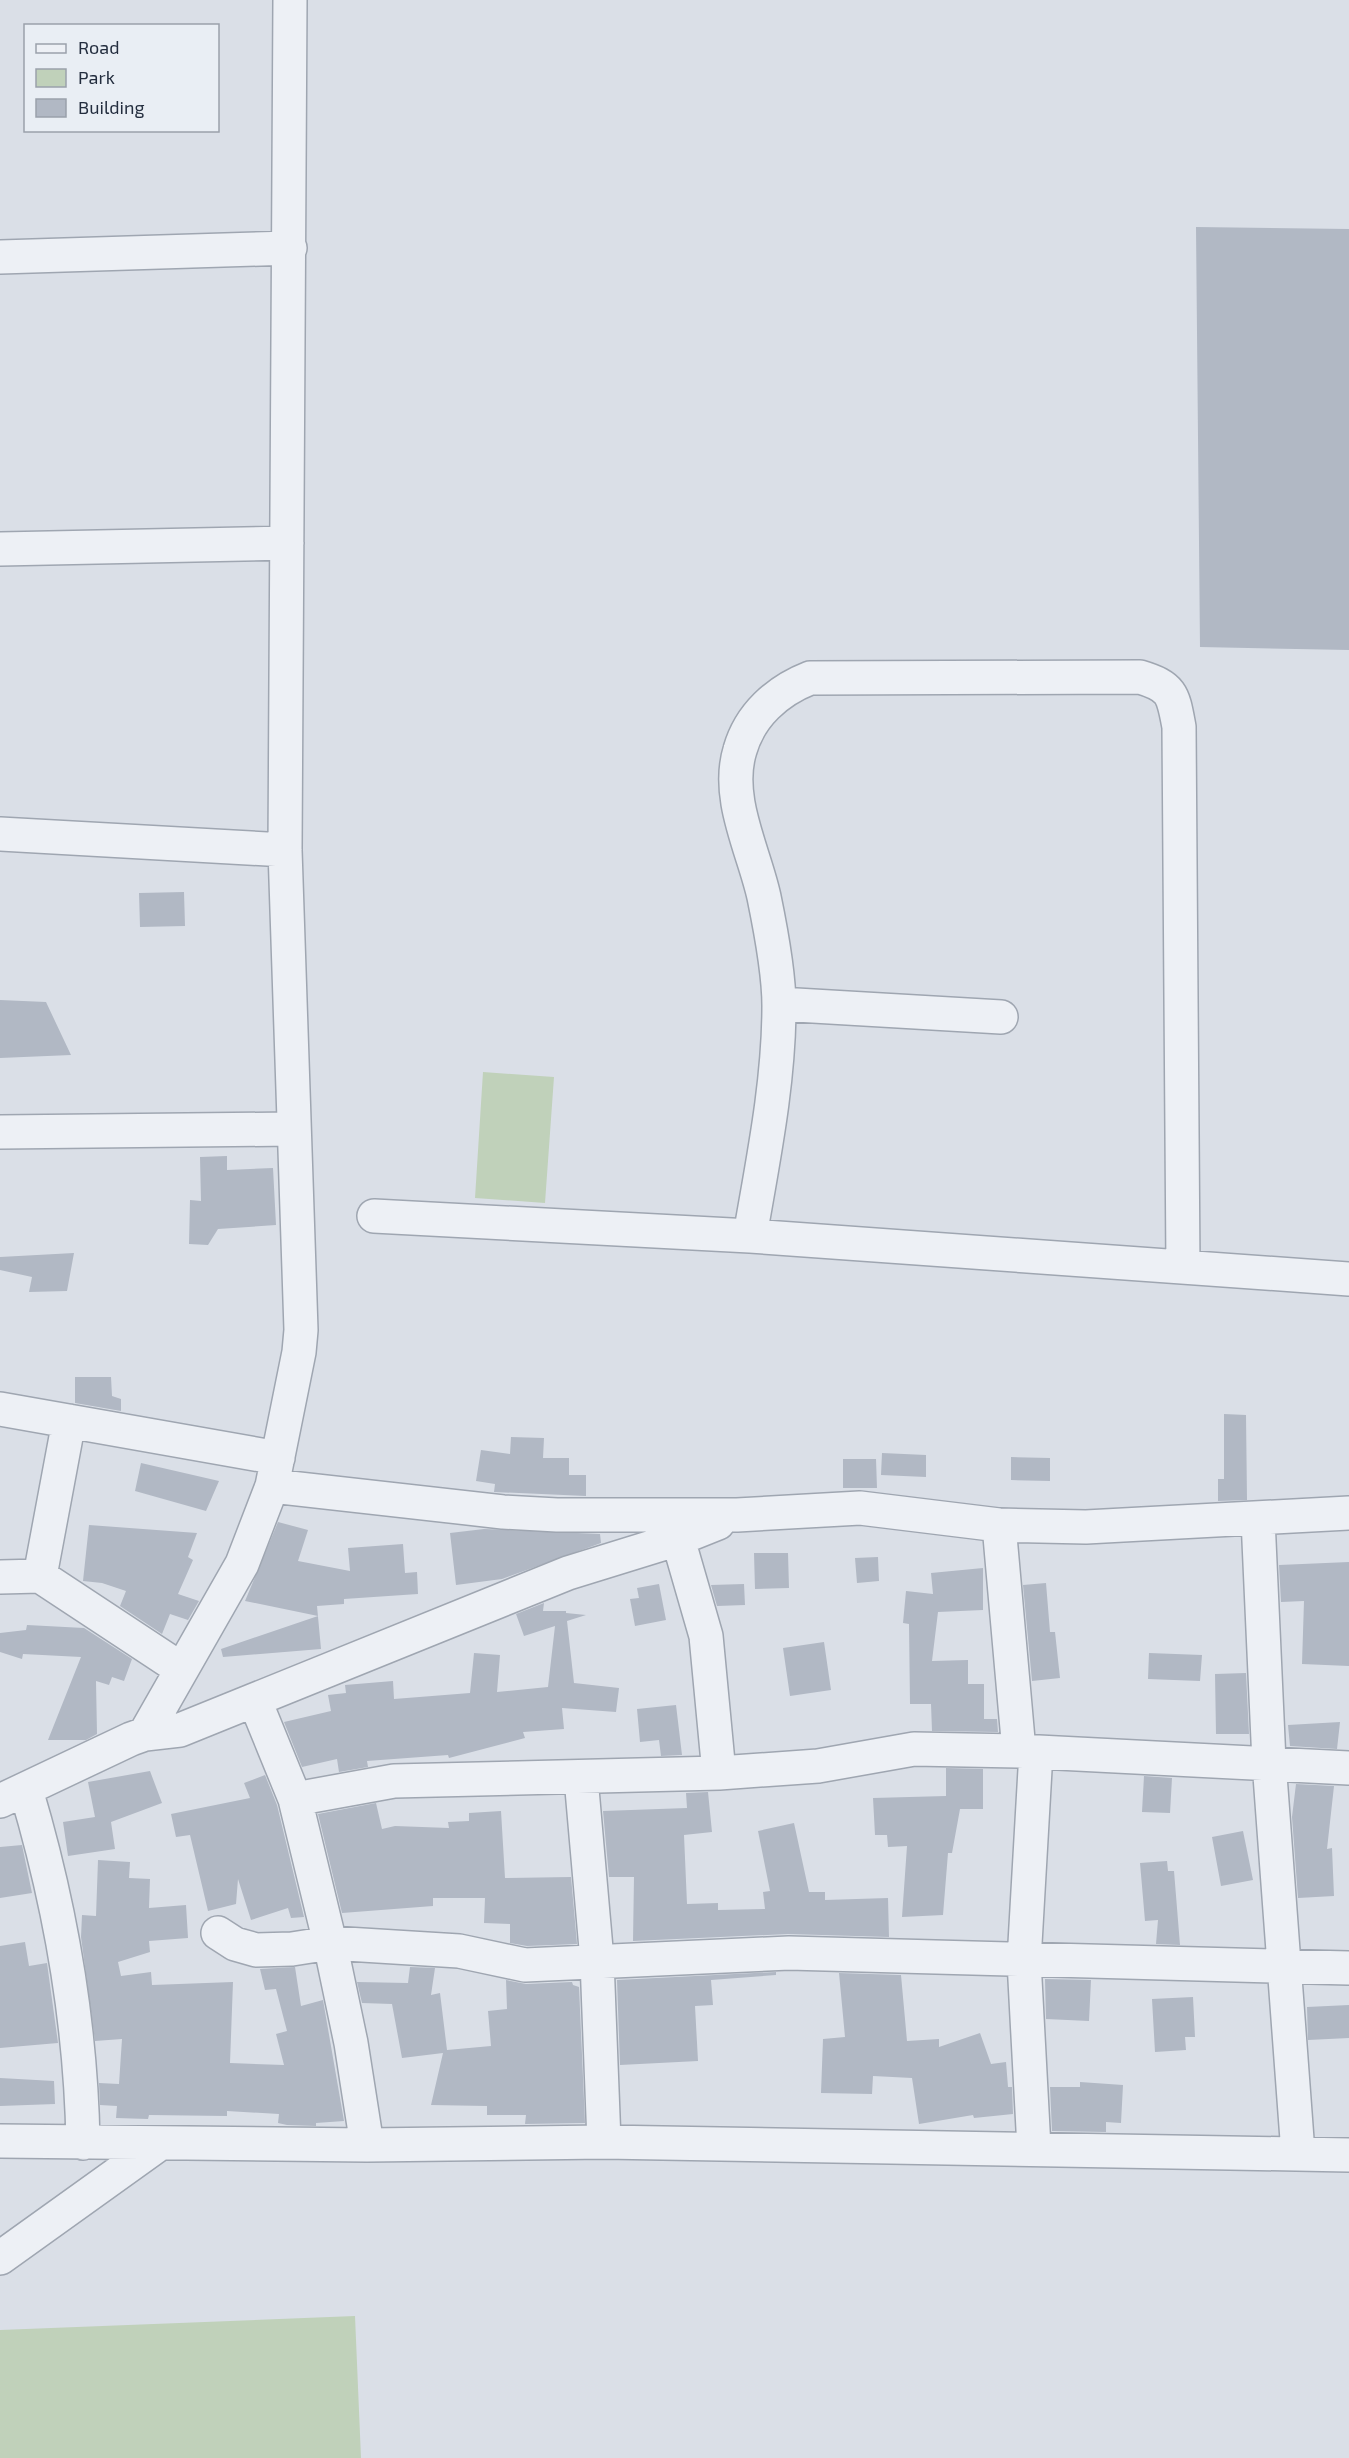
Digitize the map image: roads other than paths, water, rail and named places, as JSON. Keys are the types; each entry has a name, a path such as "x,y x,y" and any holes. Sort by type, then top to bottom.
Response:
{"street":[{"path":"145,1734 235,1579 275,1472 299,1352 301,1330 292,1129 285,850 290,0"},
{"path":"0,257 290,248"},
{"path":"0,549 287,543"},
{"path":"750,1236 773,1098 779,1004 764,897 739,806 736,777 740,750 756,718 770,700 793,684 810,678 1140,677 1162,684 1173,696 1179,727 1183,1267"},
{"path":"0,834 285,850"},
{"path":"779,1004 1001,1017"},
{"path":"0,1132 292,1129"},
{"path":"374,1215 750,1236 1349,1279"},
{"path":"0,1409 69,1421 275,1472 503,1512 557,1515 737,1515 860,1508 999,1524 1086,1527 1349,1513"},
{"path":"40,1576 69,1421"},
{"path":"83,2143 82,2074 51,1876 13,1796 145,1734 180,1730 568,1573 678,1539 737,1515"},
{"path":"1258,1519 1269,1762 1298,2153"},
{"path":"999,1524 1027,1751 1024,1961 1034,2148"},
{"path":"678,1539 706,1636 719,1773"},
{"path":"0,1576 40,1576 182,1669"},
{"path":"255,1701 295,1799 330,1943 351,2043 367,2145"},
{"path":"295,1799 394,1781 581,1778 801,1768 914,1749 1027,1751 1349,1768"},
{"path":"581,1778 597,1960 604,2142"},
{"path":"218,1933 235,1944 256,1950 292,1949 330,1943 459,1951 525,1965 789,1953 1349,1968"},
{"path":"0,2141 367,2145 604,2142 1349,2155"},
{"path":"0,2259 159,2144"}]}
